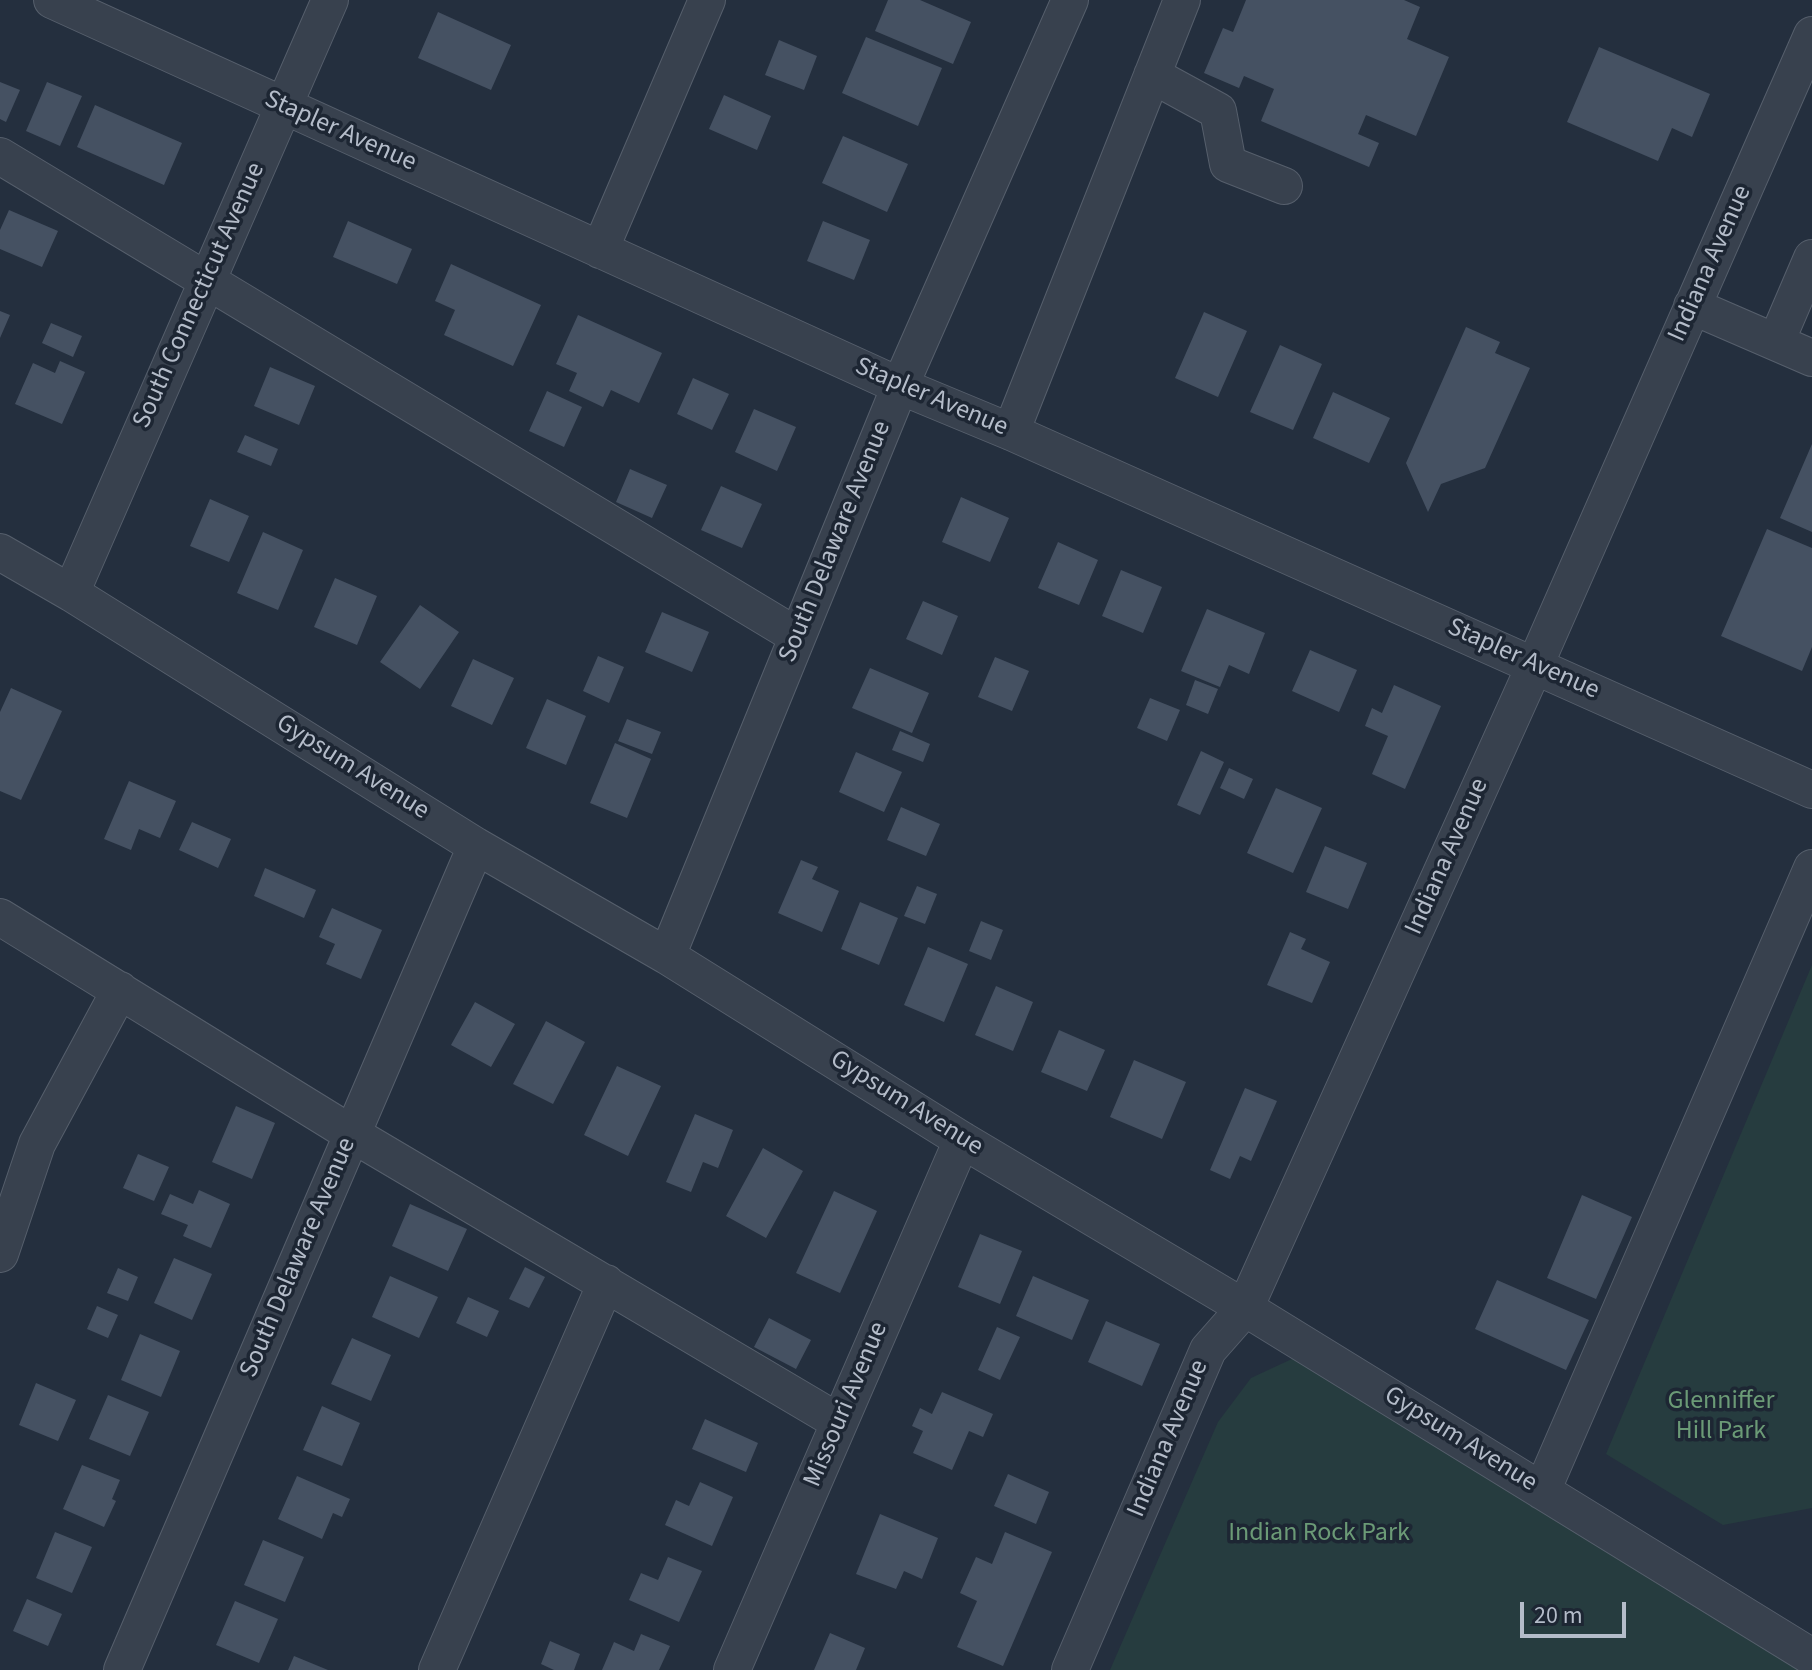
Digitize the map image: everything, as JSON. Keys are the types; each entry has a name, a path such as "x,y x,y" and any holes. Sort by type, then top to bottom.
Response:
{"street":[{"name":"Stapler Avenue","path":"52,0 900,386 1011,432 1812,790"},
{"name":"South Connecticut Avenue","path":"71,593 330,0"},
{"path":"600,250 707,0"},
{"path":"1011,432 1182,0"},
{"name":"South Delaware Avenue","path":"667,956 1059,4"},
{"name":"Indiana Avenue","path":"1070,1670 1208,1350 1245,1308 1535,665 1812,35"},
{"path":"1152,75 1218,111 1228,164 1284,186"},
{"path":"0,156 797,636"},
{"path":"1776,342 1812,258"},
{"path":"1692,306 1812,358"},
{"name":"Gypsum Avenue","path":"0,552 71,593 476,846 667,956 962,1140 1245,1308 1812,1657"},
{"name":"South Delaware Avenue","path":"122,1670 476,846"},
{"path":"1542,1491 1812,868"},
{"path":"0,917 352,1134 839,1422"},
{"path":"0,1254 37,1144 120,990"},
{"name":"Missouri Avenue","path":"732,1670 962,1140"},
{"path":"437,1670 606,1283"}],"green space":[{"name":"Glenniffer Hill Park","path":"1812,965 1812,1508 1723,1525 1606,1454"},
{"name":"Indian Rock Park","path":"1294,1358 1799,1670 1110,1670 1218,1422 1251,1378"}],"building":[{"path":"888,0 920,0 971,22 953,64 875,31"},
{"path":"1246,0 1404,0 1420,7 1407,39 1449,57 1416,136 1366,115 1358,134 1379,143 1369,167 1261,121 1274,89 1244,76 1239,88 1204,73 1223,28 1233,32"},
{"path":"438,12 511,45 491,90 418,58"},
{"path":"866,37 942,68 918,126 842,93"},
{"path":"779,40 817,56 804,90 765,75"},
{"path":"1599,47 1710,94 1692,137 1672,128 1658,161 1567,122"},
{"path":"0,82 20,90 6,122 0,119"},
{"path":"47,82 82,96 60,146 26,131"},
{"path":"724,95 771,116 757,150 709,129"},
{"path":"95,105 182,143 164,185 77,147"},
{"path":"843,136 908,164 887,212 822,183"},
{"path":"9,210 58,231 42,267 0,249 0,230"},
{"path":"348,221 412,249 397,284 333,257"},
{"path":"823,221 870,240 854,280 807,261"},
{"path":"451,264 541,305 513,366 444,335 455,310 435,301"},
{"path":"0,311 10,315 0,338"},
{"path":"1204,312 1247,331 1218,397 1175,378"},
{"path":"578,315 662,353 639,403 611,390 603,407 569,391 577,373 556,364"},
{"path":"51,323 82,336 73,357 42,343"},
{"path":"1466,327 1500,342 1495,353 1530,368 1485,468 1441,484 1428,512 1406,463"},
{"path":"1280,345 1322,364 1293,430 1250,412"},
{"path":"60,361 85,372 62,424 15,404 33,363 55,373"},
{"path":"270,367 315,386 299,425 254,406"},
{"path":"693,378 729,394 712,430 677,414"},
{"path":"547,391 582,407 564,447 529,431"},
{"path":"1333,392 1390,418 1369,463 1313,438"},
{"path":"754,409 796,427 777,471 735,452"},
{"path":"245,435 278,449 271,466 237,452"},
{"path":"1812,444 1812,532 1780,518"},
{"path":"630,469 667,485 652,518 616,502"},
{"path":"721,486 762,504 742,548 701,530"},
{"path":"961,497 1009,518 990,562 942,542"},
{"path":"210,499 249,516 229,562 190,546"},
{"path":"1767,529 1812,548 1812,647 1802,671 1721,636"},
{"path":"263,532 303,550 278,610 237,593"},
{"path":"1058,542 1098,560 1079,605 1038,588"},
{"path":"1121,570 1162,587 1143,633 1102,616"},
{"path":"335,578 377,596 357,645 314,627"},
{"path":"923,601 958,616 942,655 906,639"},
{"path":"420,605 459,632 420,689 380,662"},
{"path":"1207,609 1265,633 1249,674 1229,665 1220,687 1181,671"},
{"path":"662,612 709,632 692,672 645,652"},
{"path":"1310,650 1357,670 1339,712 1292,691"},
{"path":"598,656 624,667 609,703 583,691"},
{"path":"995,657 1029,671 1012,711 978,697"},
{"path":"473,659 514,678 492,725 451,706"},
{"path":"870,668 929,693 912,733 852,708"},
{"path":"1195,680 1218,689 1208,714 1186,705"},
{"path":"1394,685 1441,706 1405,789 1372,774 1388,736 1365,726 1372,708 1382,713"},
{"path":"11,688 62,711 21,800 0,791 0,712"},
{"path":"1150,698 1180,710 1167,741 1137,728"},
{"path":"547,699 586,716 566,765 526,748"},
{"path":"627,719 661,732 652,754 618,741"},
{"path":"900,731 930,744 923,762 892,750"},
{"path":"615,743 651,759 627,818 590,803"},
{"path":"1201,751 1224,762 1200,815 1177,805"},
{"path":"856,752 902,772 884,812 839,792"},
{"path":"1229,768 1253,779 1244,799 1220,788"},
{"path":"129,781 176,801 160,838 139,829 131,850 104,839"},
{"path":"1276,788 1322,808 1293,873 1247,853"},
{"path":"901,807 940,824 926,856 887,840"},
{"path":"192,822 231,839 218,868 179,850"},
{"path":"1325,846 1367,863 1348,909 1306,892"},
{"path":"801,860 818,867 812,879 839,891 822,932 778,913"},
{"path":"265,868 316,890 304,918 254,896"},
{"path":"917,886 937,894 925,924 904,916"},
{"path":"860,902 898,918 879,965 841,949"},
{"path":"332,908 382,930 361,979 326,964 335,944 319,937"},
{"path":"981,921 1003,930 991,960 969,951"},
{"path":"1290,932 1306,939 1301,949 1330,962 1312,1003 1267,985"},
{"path":"928,947 968,964 944,1022 904,1005"},
{"path":"996,986 1033,1002 1013,1051 975,1035"},
{"path":"475,1002 515,1024 491,1067 451,1045"},
{"path":"546,1021 585,1042 553,1104 513,1084"},
{"path":"1059,1030 1105,1050 1087,1091 1041,1072"},
{"path":"1134,1060 1186,1082 1162,1139 1110,1117"},
{"path":"617,1066 661,1086 628,1156 584,1135"},
{"path":"1245,1088 1277,1101 1251,1161 1240,1156 1230,1179 1210,1170"},
{"path":"236,1106 275,1123 252,1179 212,1162"},
{"path":"695,1114 733,1130 718,1168 703,1162 691,1192 666,1182"},
{"path":"763,1148 803,1171 766,1238 726,1216"},
{"path":"138,1154 169,1167 154,1201 123,1188"},
{"path":"199,1190 230,1204 211,1248 183,1236 188,1225 161,1214 170,1194 193,1204"},
{"path":"834,1191 877,1211 840,1293 796,1273"},
{"path":"1582,1195 1632,1217 1596,1299 1547,1278"},
{"path":"410,1204 467,1229 448,1271 392,1246"},
{"path":"980,1234 1022,1251 1000,1304 958,1287"},
{"path":"174,1258 212,1274 192,1320 154,1303"},
{"path":"525,1267 545,1277 529,1308 509,1299"},
{"path":"118,1268 138,1277 128,1301 107,1293"},
{"path":"390,1276 438,1297 419,1338 372,1317"},
{"path":"1033,1276 1089,1300 1072,1340 1016,1316"},
{"path":"1497,1280 1589,1320 1566,1370 1475,1329"},
{"path":"468,1297 499,1311 487,1337 456,1323"},
{"path":"97,1306 118,1315 108,1338 87,1329"},
{"path":"769,1318 811,1340 796,1369 754,1347"},
{"path":"1106,1321 1160,1344 1142,1386 1088,1362"},
{"path":"997,1327 1020,1337 1000,1380 978,1370"},
{"path":"140,1334 180,1351 161,1397 121,1380"},
{"path":"352,1338 391,1355 371,1401 331,1384"},
{"path":"36,1383 76,1400 58,1441 19,1425"},
{"path":"942,1392 993,1414 983,1437 969,1431 952,1470 913,1453 923,1431 912,1426 920,1408 932,1414"},
{"path":"108,1395 149,1412 130,1456 89,1439"},
{"path":"322,1406 360,1423 342,1466 303,1450"},
{"path":"705,1419 758,1443 746,1472 692,1449"},
{"path":"82,1465 120,1480 112,1499 116,1501 104,1527 63,1509"},
{"path":"1008,1474 1049,1492 1036,1524 994,1506"},
{"path":"297,1476 350,1499 342,1517 333,1513 322,1539 278,1519"},
{"path":"700,1482 733,1497 712,1546 665,1525 676,1500 689,1506"},
{"path":"880,1514 938,1538 922,1579 904,1571 896,1589 856,1574"},
{"path":"55,1532 92,1547 72,1593 36,1578"},
{"path":"1005,1532 1052,1552 1003,1666 957,1647 977,1601 960,1593 976,1557 992,1564"},
{"path":"263,1540 304,1557 285,1602 244,1585"},
{"path":"668,1557 702,1571 679,1622 629,1600 641,1573 658,1580"},
{"path":"27,1599 62,1614 48,1646 13,1631"},
{"path":"235,1601 278,1619 259,1663 216,1645"},
{"path":"830,1633 865,1648 856,1670 814,1670"},
{"path":"641,1634 670,1646 659,1670 602,1670 614,1642 634,1651"},
{"path":"550,1641 580,1654 574,1670 554,1670 541,1664"},
{"path":"294,1656 328,1670 288,1670"}]}
